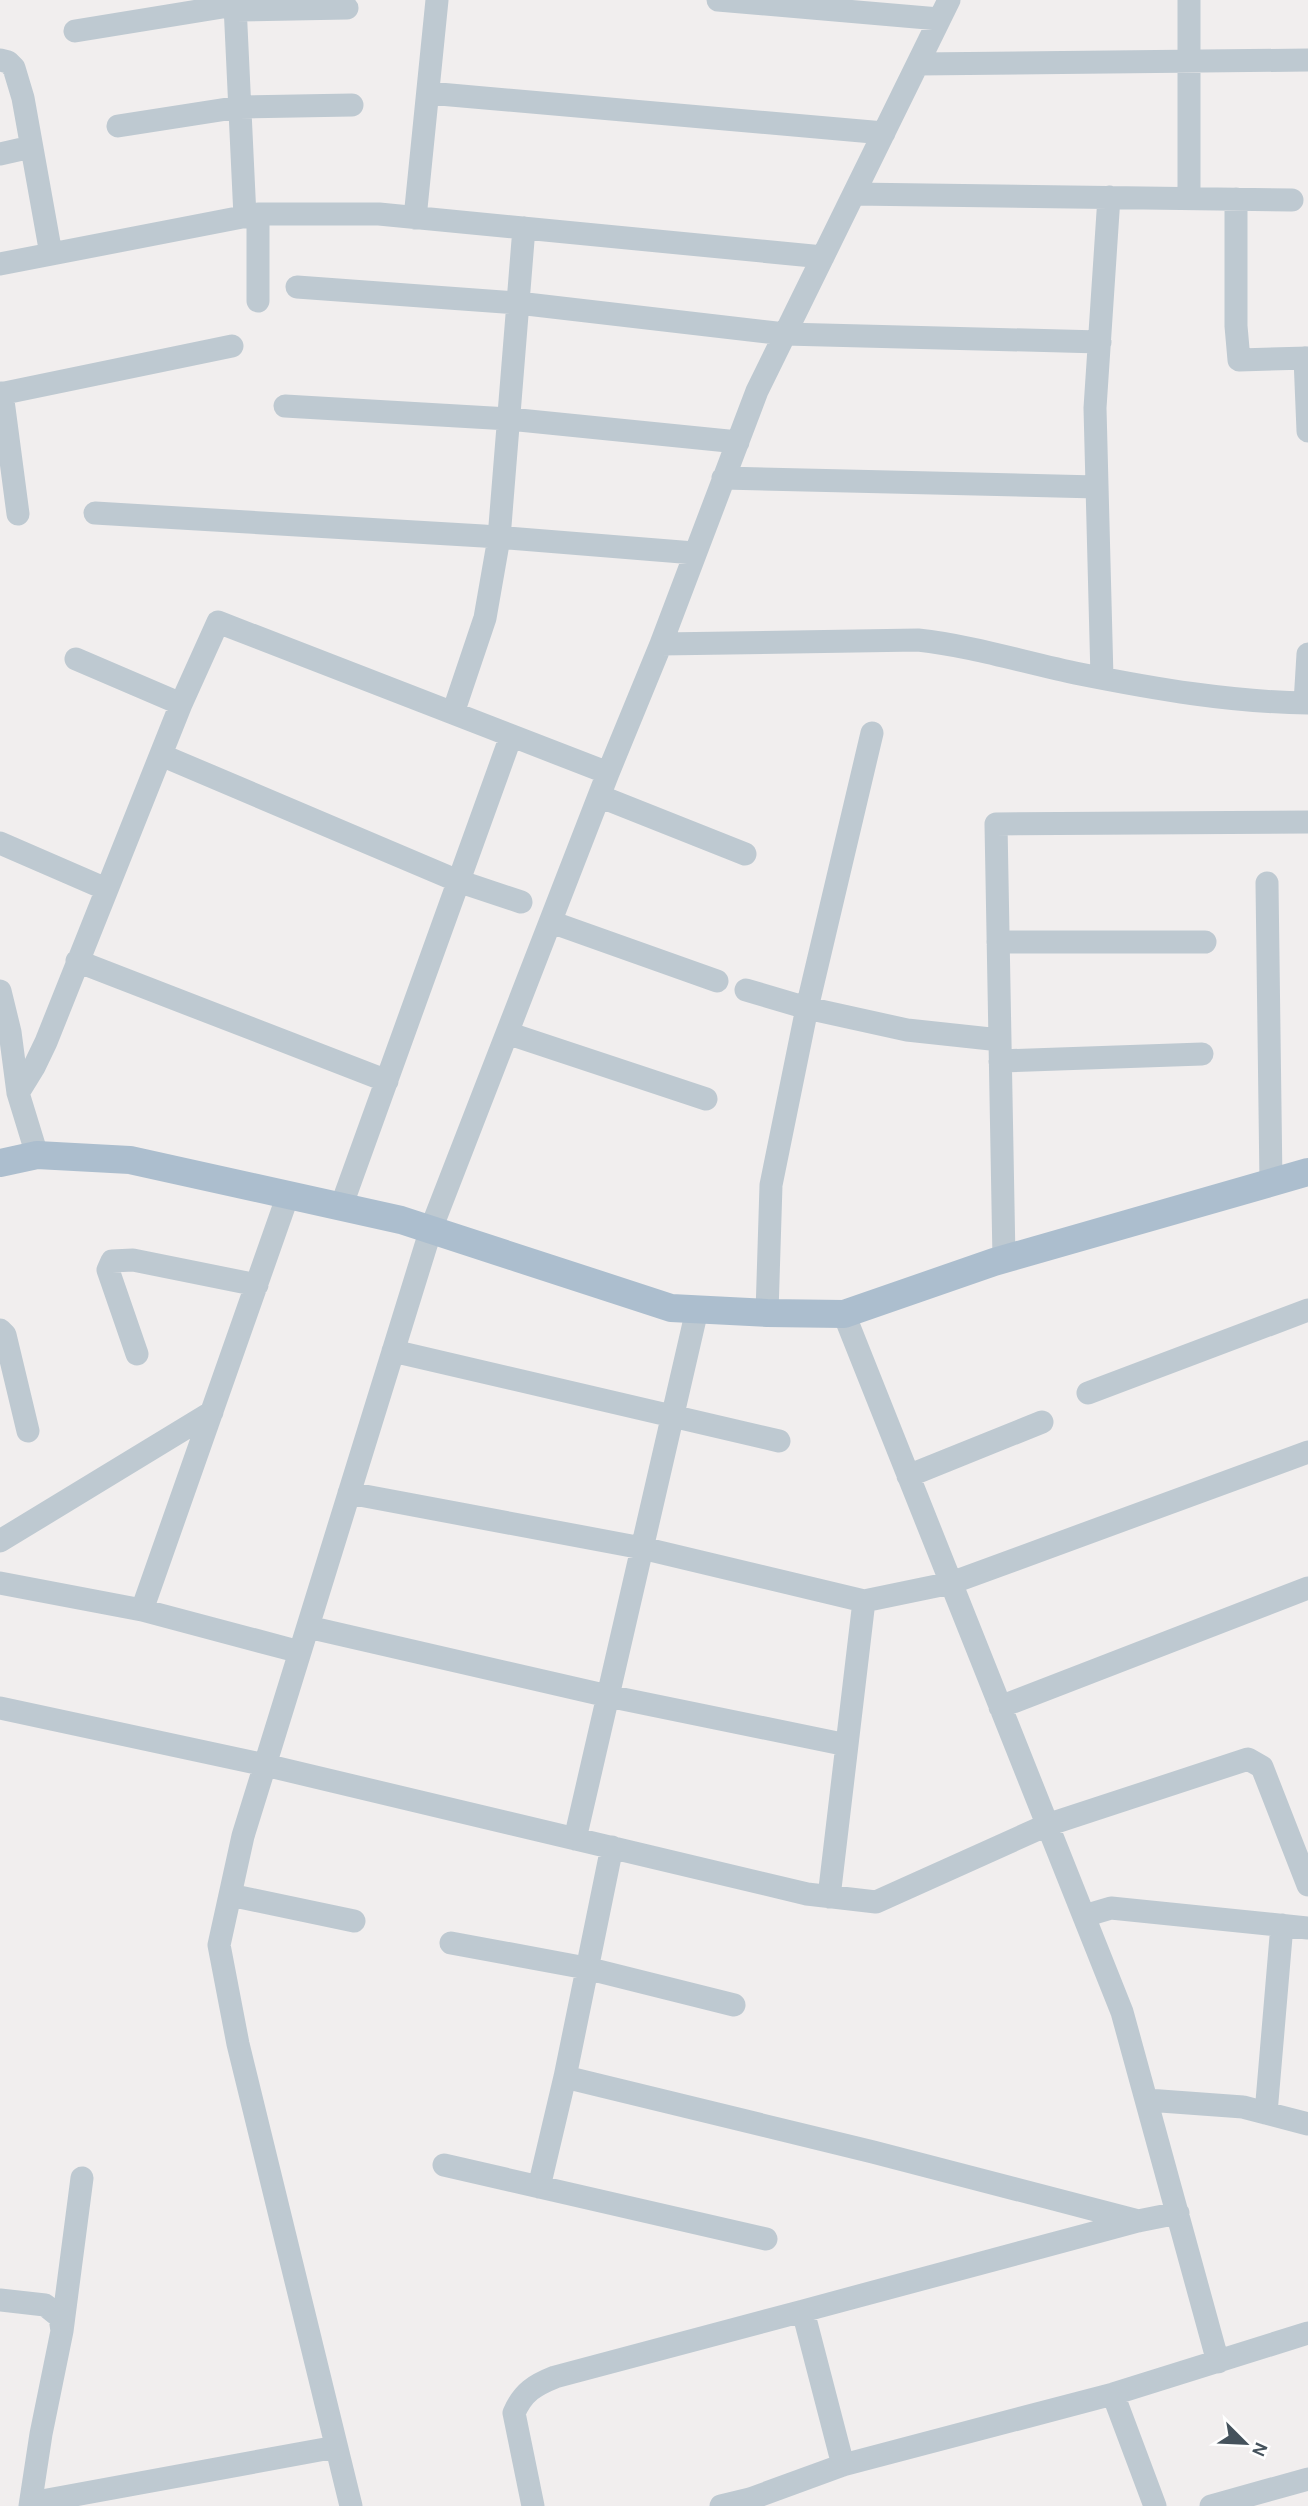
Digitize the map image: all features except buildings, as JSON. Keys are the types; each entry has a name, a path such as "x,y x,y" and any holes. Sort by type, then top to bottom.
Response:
{"main road":[{"path":"0,1163 37,1155 130,1160 401,1220 671,1308 844,1314 1004,1259 1308,1172"}],"street":[{"path":"415,218 437,0"},
{"path":"351,2506 238,2044 219,1945 243,1836 431,1229 608,773 661,644 757,391 944,10 718,0"},
{"path":"1189,0 1189,198"},
{"path":"236,10 306,4 347,8"},
{"path":"75,30 235,5 240,107 258,301"},
{"path":"1,56 14,68 23,98 51,254"},
{"path":"918,64 1308,60"},
{"path":"428,93 884,133"},
{"path":"118,126 240,107 352,105"},
{"path":"0,154 32,147"},
{"path":"854,194 1292,200"},
{"path":"1102,678 1095,408 1109,197"},
{"path":"1236,199 1236,326 1239,360 1307,358 1308,430"},
{"path":"0,264 252,215 379,214 823,257"},
{"path":"453,713 485,618 499,537 524,228"},
{"path":"297,287 518,303 786,334 1100,342"},
{"path":"18,514 1,394 232,346"},
{"path":"285,405 509,419 738,442"},
{"path":"723,478 1097,487"},
{"path":"95,513 499,537 694,553"},
{"path":"18,1093 46,1042 181,704 218,622 608,773"},
{"path":"661,644 918,640 946,643 1186,694 1306,703 1308,654"},
{"path":"76,659 181,704"},
{"path":"767,1313 771,1185 807,1007 872,733"},
{"path":"341,1206 511,736"},
{"path":"161,755 458,881 521,902"},
{"path":"599,796 745,854"},
{"path":"1004,1259 996,824 1308,822"},
{"path":"0,842 106,889"},
{"path":"1267,883 1271,1183"},
{"path":"551,922 717,981"},
{"path":"998,942 1205,942"},
{"path":"77,961 387,1081"},
{"path":"746,990 807,1007 1000,1050 1202,1054"},
{"path":"2,1006 18,1093 37,1155"},
{"path":"507,1033 706,1099"},
{"path":"142,1610 288,1195"},
{"path":"137,1354 108,1270 112,1261 133,1260 257,1285"},
{"path":"575,1839 697,1310"},
{"path":"1088,1393 1308,1310"},
{"path":"844,1314 1122,2012 1218,2362"},
{"path":"0,1330 5,1335 27,1431"},
{"path":"393,1351 779,1441"},
{"path":"0,1541 212,1412"},
{"path":"908,1476 1042,1422"},
{"path":"349,1493 642,1548 864,1601 951,1583 1308,1452"},
{"path":"0,1583 142,1610 300,1652"},
{"path":"1000,1707 1308,1588"},
{"path":"829,1896 864,1601"},
{"path":"308,1627 608,1696 847,1745"},
{"path":"0,1708 265,1765 807,1894 876,1902 1047,1825 1248,1759 1262,1767 1308,1885"},
{"path":"539,2187 565,2077 612,1847"},
{"path":"230,1895 354,1921"},
{"path":"1084,1916 1111,1908 1308,1928"},
{"path":"1266,2113 1282,1925"},
{"path":"451,1943 586,1968 734,2005"},
{"path":"565,2077 873,2152 1138,2221"},
{"path":"1147,2100 1243,2106 1308,2124"},
{"path":"444,2165 766,2239"},
{"path":"82,2178 62,2331 41,2434 31,2505 336,2447"},
{"path":"533,2506 514,2413 520,2400 534,2386 555,2377 1138,2221 1178,2213"},
{"path":"0,2300 45,2305 60,2317 62,2331"},
{"path":"803,2311 843,2465"},
{"path":"721,2506 751,2503 843,2465 1113,2394 1308,2333"},
{"path":"1113,2394 1155,2506"},
{"path":"1211,2506 1308,2479"}]}
